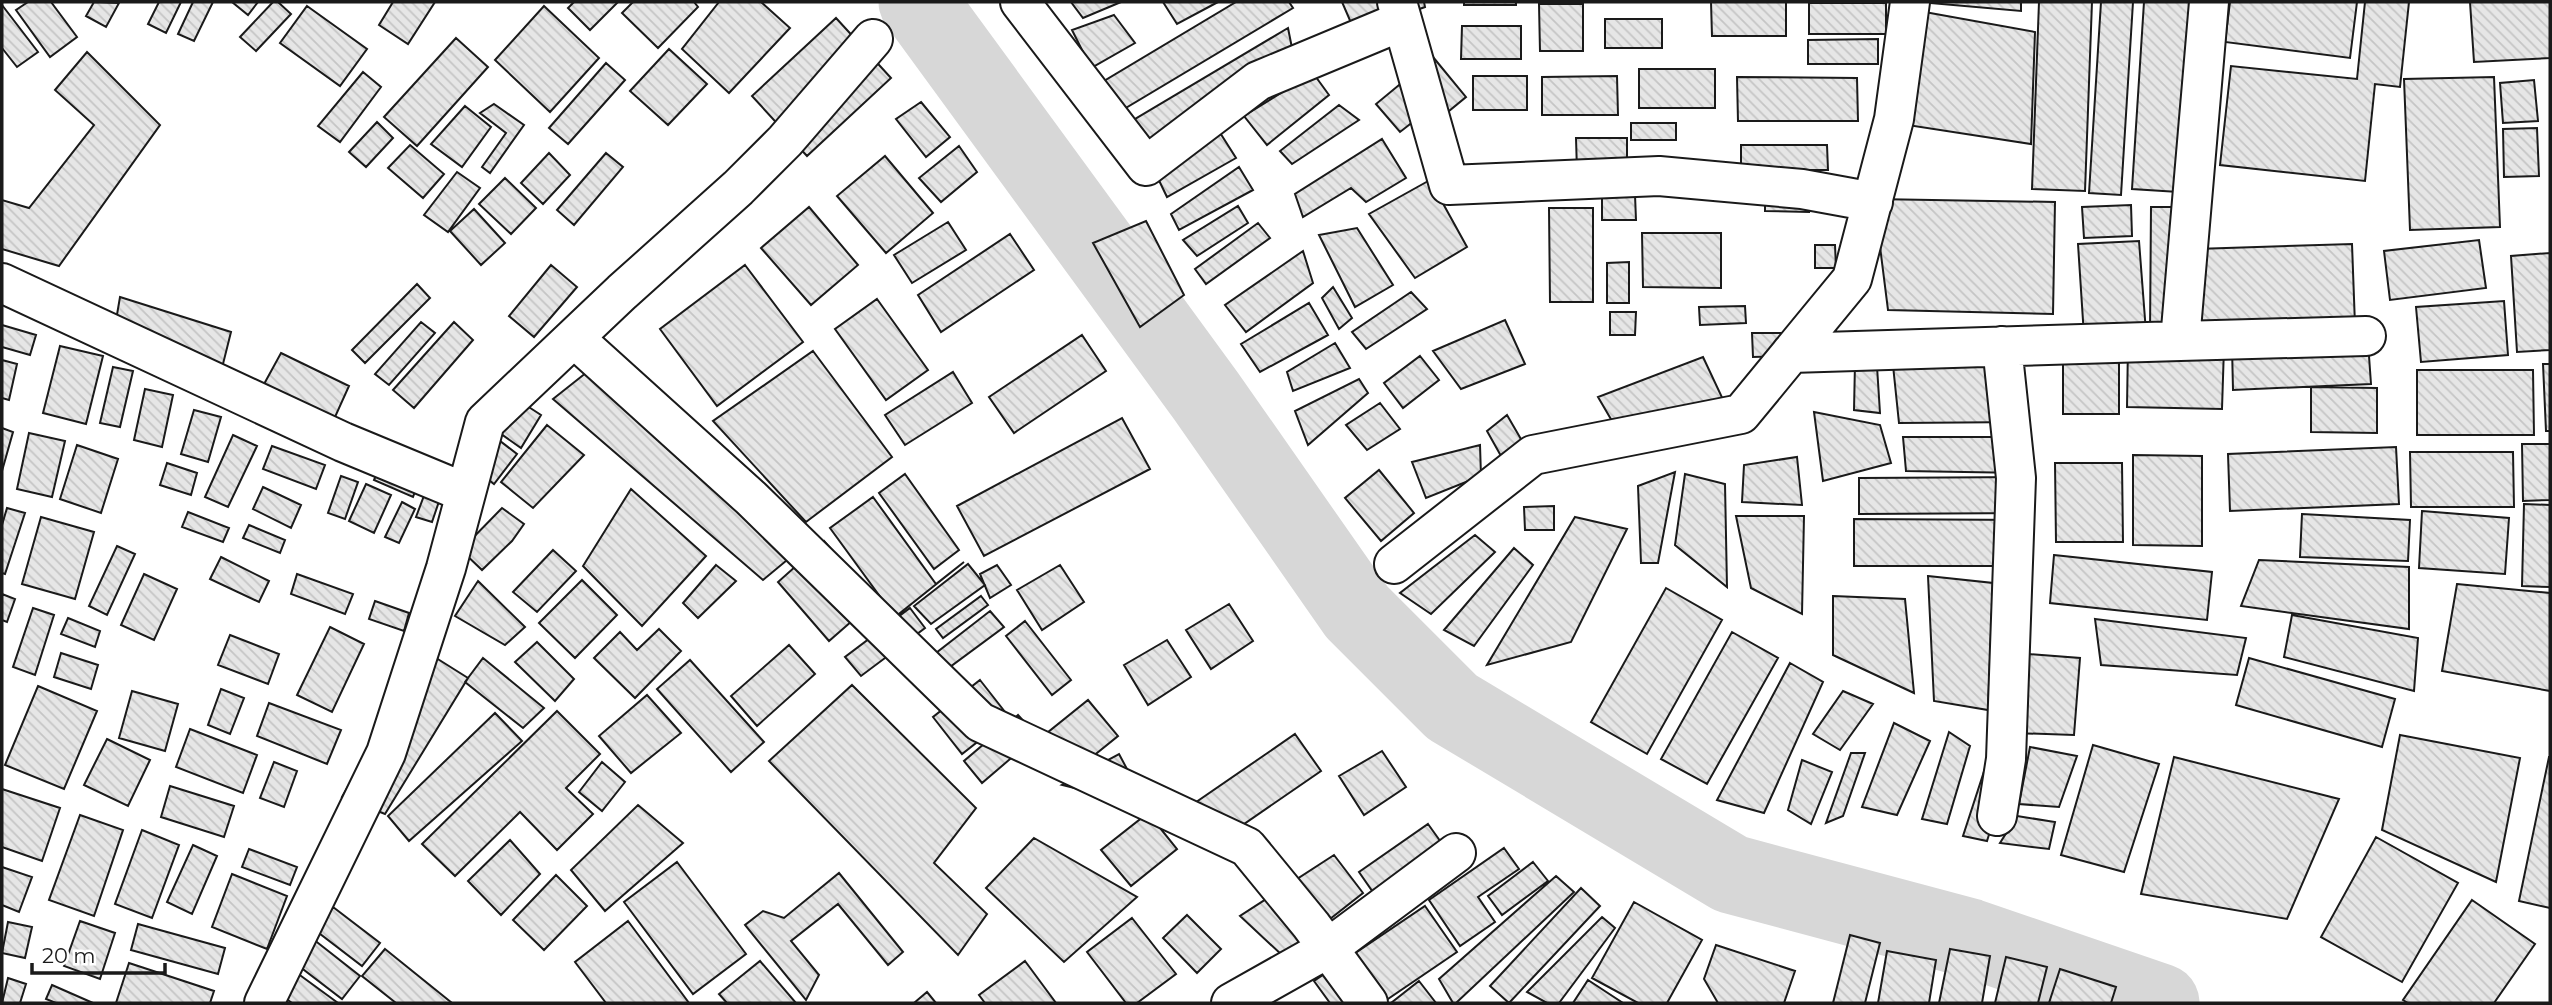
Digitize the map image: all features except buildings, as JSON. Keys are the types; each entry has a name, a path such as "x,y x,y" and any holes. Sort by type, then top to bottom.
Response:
{"street":[{"path":"1020,2 1146,166 1258,81 1399,12 1449,185 1658,176 1802,189 1873,202"},
{"path":"1394,564 1532,455 1741,414 1852,279 1894,119 1910,2"},
{"path":"2180,341 2209,2"},
{"path":"264,1003 386,753 446,568 485,422 622,292 738,188 785,141 873,39"},
{"path":"2,283 343,442 466,493"},
{"path":"1791,353 2366,336"},
{"path":"574,338 751,498 980,722 1247,847 1311,925 1368,1003"},
{"path":"1997,816 2006,759 2016,478 2002,346"},
{"path":"1231,1003 1327,949 1456,853"}],"waterway":[{"path":"918,2 1206,396 1357,612 1452,707 1731,874 1970,938 2160,1003"}]}
